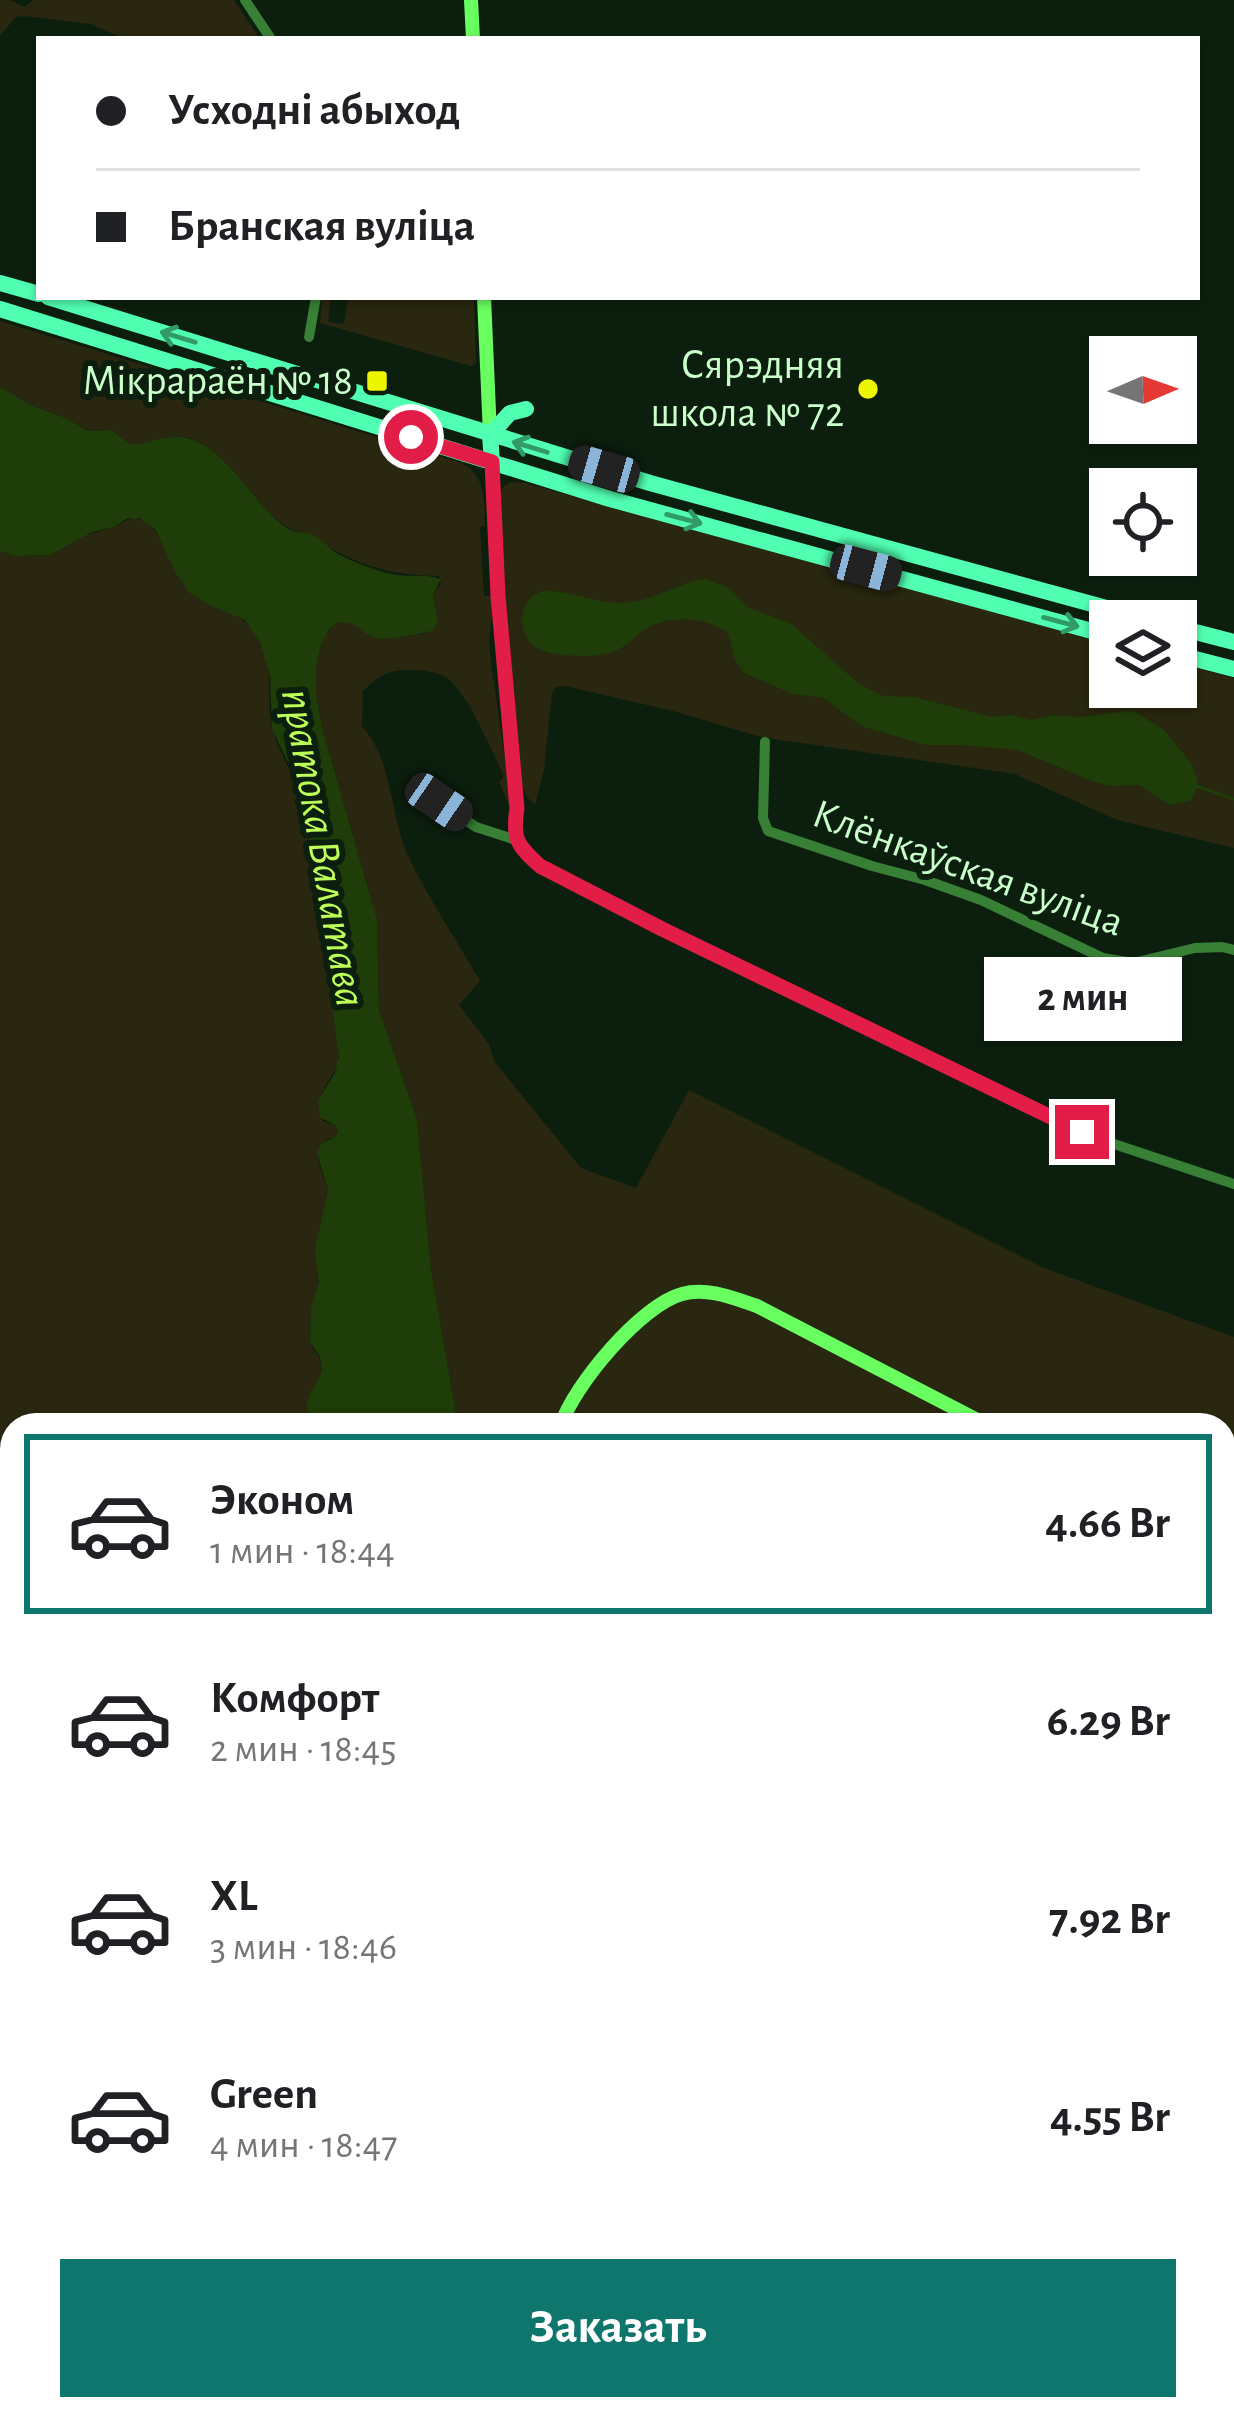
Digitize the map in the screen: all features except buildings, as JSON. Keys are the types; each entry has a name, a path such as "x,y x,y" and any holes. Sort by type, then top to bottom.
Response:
{"main road":[{"path":"0,283 36,293"},
{"path":"58,300 650,483 1089,603"},
{"path":"0,310 610,499 1089,630"},
{"path":"492,462 490,435 510,412 526,409"},
{"path":"1197,632 1234,642"},
{"path":"1197,659 1234,669"}],"street":[{"path":"245,0 269,36"},
{"path":"471,0 472,36"},
{"path":"309,337 315,300"},
{"path":"484,300 490,435"},
{"path":"492,462 516,840"},
{"name":"Клёнкаўская вуліца","path":"765,742 763,818 768,831 981,900 1103,958 1133,962 1195,948 1234,950"},
{"path":"439,802 476,827 516,840 540,866 578,886 1027,1107 1082,1132 1234,1184"},
{"path":"567,1413 579,1387 635,1325 676,1295 696,1292 726,1295 757,1306 964,1413"}],"shaded area":[{"path":"0,0 25,7 33,0 234,0 258,36 117,36 91,24 24,16 16,17 0,36"},
{"path":"322,300 331,300 328,322 344,324 348,300 474,300 476,363 471,366 320,323"},
{"path":"0,321 469,468 484,498 485,526 480,527 484,596 494,596 489,641 513,814 499,782 504,776 479,724 456,686 444,677 404,670 379,677 363,691 362,726 386,772 409,858 480,981 459,1005 489,1044 494,1061 581,1168 636,1188 689,1090 1044,1268 1234,1337 1234,1413 456,1413 431,1269 417,1119 379,1010 377,919 316,695 316,668 329,629 339,622 353,622 379,639 425,634 437,616 433,596 441,583 439,576 369,565 290,528 203,444 173,437 129,444 112,430 87,431 0,387"},
{"path":"525,483 1089,638 1089,708 1197,708 1197,668 1234,678 1234,848 1117,820 1015,774 761,737 565,686 552,693 544,770 535,805 521,783 508,671 498,498 504,486"},
{"path":"133,517 151,527 190,591 244,621 260,640 268,665 272,727 301,797 329,935 339,1047 338,1065 321,1094 323,1121 336,1126 338,1133 326,1140 318,1160 328,1190 310,1335 322,1370 308,1402 309,1413 0,1413 0,551 14,556 50,555 85,535"}],"water":[{"name":"пратока Валатава","path":"0,387 87,431 112,430 129,444 177,436 198,442 226,463 290,530 313,535 335,552 372,569 441,579 433,596 438,621 433,630 379,639 346,622 329,629 316,668 316,695 377,919 379,1010 417,1119 431,1269 456,1413 309,1413 308,1401 322,1370 310,1342 311,1308 319,1282 315,1250 328,1190 317,1153 338,1132 320,1117 318,1100 339,1057 329,935 301,797 272,729 270,676 260,642 245,620 190,593 156,530 139,518 92,532 50,555 14,556 0,551"},
{"path":"705,579 727,587 749,608 790,623 858,683 882,696 915,697 991,717 1031,720 1136,712 1164,730 1192,764 1198,782 1194,796 1169,805 1140,785 1094,782 1018,750 926,745 861,726 824,698 793,694 744,673 728,633 700,621 658,623 619,649 586,656 538,649 523,626 524,608 542,592 625,603"}],"waterway":[{"path":"1196,786 1234,799"}],"place":[{"name":"Мікрараён № 18","path":"377,381"},
{"name":"Сярэдняя школа № 72","path":"868,389"}],"route":[{"path":"411,437 492,462 498,596 517,808 514,830 525,853 540,866 662,929 1082,1132"}]}
